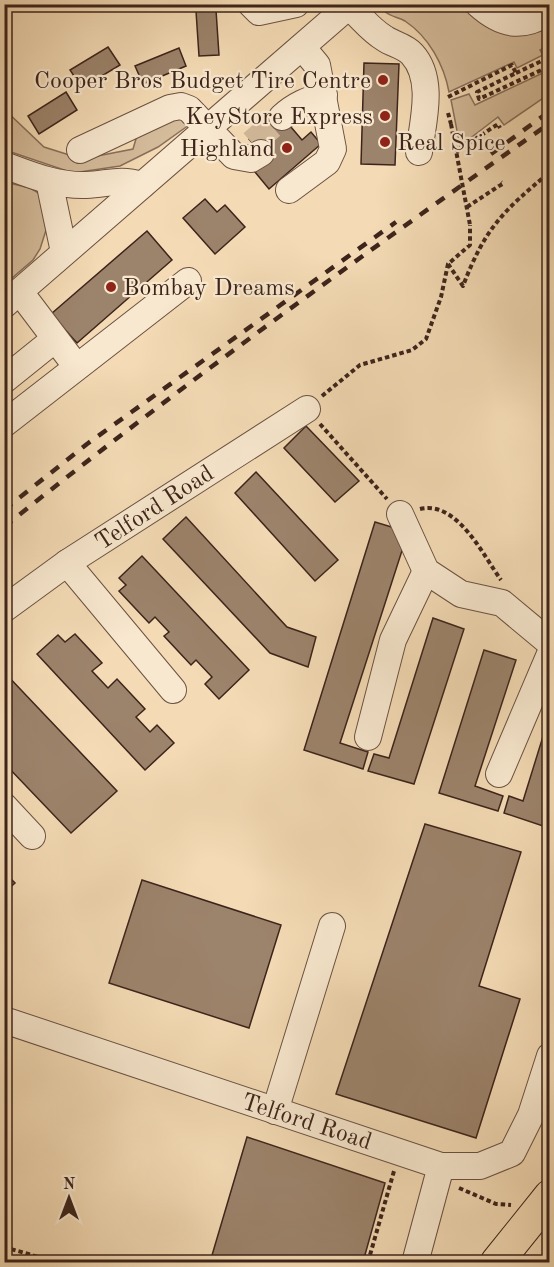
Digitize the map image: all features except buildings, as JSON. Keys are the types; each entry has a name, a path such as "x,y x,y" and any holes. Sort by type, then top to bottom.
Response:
{"main road":[{"path":"497,1263 549,1196"}],"street":[{"path":"251,4 259,12 296,4"},
{"path":"478,4 493,18 511,24 548,13"},
{"path":"76,366 55,339 12,299 349,5 365,24 386,40 411,52 421,66 425,99 419,152"},
{"path":"290,190 327,162 333,149 316,99 317,65 302,47"},
{"path":"287,122 299,103 316,99"},
{"path":"80,150 170,108 181,106 189,109 207,129 249,150"},
{"path":"4,165 49,181 87,185 114,180 142,185"},
{"path":"49,181 64,252"},
{"path":"4,424 188,281"},
{"path":"4,380 55,339"},
{"name":"Telford Road","path":"4,609 68,563 307,409"},
{"path":"400,514 426,572 461,594 502,603 549,643"},
{"path":"68,563 173,690"},
{"path":"368,737 393,640 426,572"},
{"path":"499,774 549,654"},
{"path":"4,806 32,836"},
{"path":"275,1111 332,926"},
{"name":"Telford Road","path":"4,1020 441,1166 480,1166 512,1153 531,1115 549,1056"},
{"path":"416,1259 441,1166"}],"path":[{"path":"549,48 544,50 549,57 477,92 479,99 549,66"},
{"path":"425,99 446,98 512,65 516,73"},
{"path":"450,124 470,225 470,245 448,264 441,297 426,339 412,350 360,365 307,409 400,514 431,507 457,519 506,587 502,603"},
{"path":"456,152 498,124 500,128"},
{"path":"448,264 463,286 477,250 503,212 549,172"},
{"path":"467,207 503,184 501,182"},
{"path":"4,333 4,339"},
{"path":"368,1263 399,1152"},
{"path":"461,1190 496,1204"},
{"path":"4,1247 56,1263"}],"shaded area":[{"path":"385,5 461,5 481,23 501,32 522,34 549,30 549,45 540,50 543,55 517,68 514,62 449,92 439,62 428,43 405,21 384,11"},
{"path":"549,70 549,94 504,125 498,117 460,146 451,100 469,94 475,105"},
{"path":"4,109 44,147 82,159 133,149 138,132 179,114 189,125 158,147 120,166 73,173 5,150"},
{"path":"5,182 30,188 42,195 48,224 40,249 33,260 5,284"}],"tunnel":[{"path":"252,143 282,117"}],"railway":[{"path":"491,154 550,111"},
{"path":"4,527 274,320 550,123"},
{"path":"4,510 87,444 396,222"}],"place":[{"name":"Cooper Bros Budget Tire Centre","path":"383,80"},
{"name":"KeyStore Express","path":"385,116"},
{"name":"Real Spice","path":"385,142"},
{"name":"Highland","path":"287,148"},
{"name":"Bombay Dreams","path":"111,287"}]}
